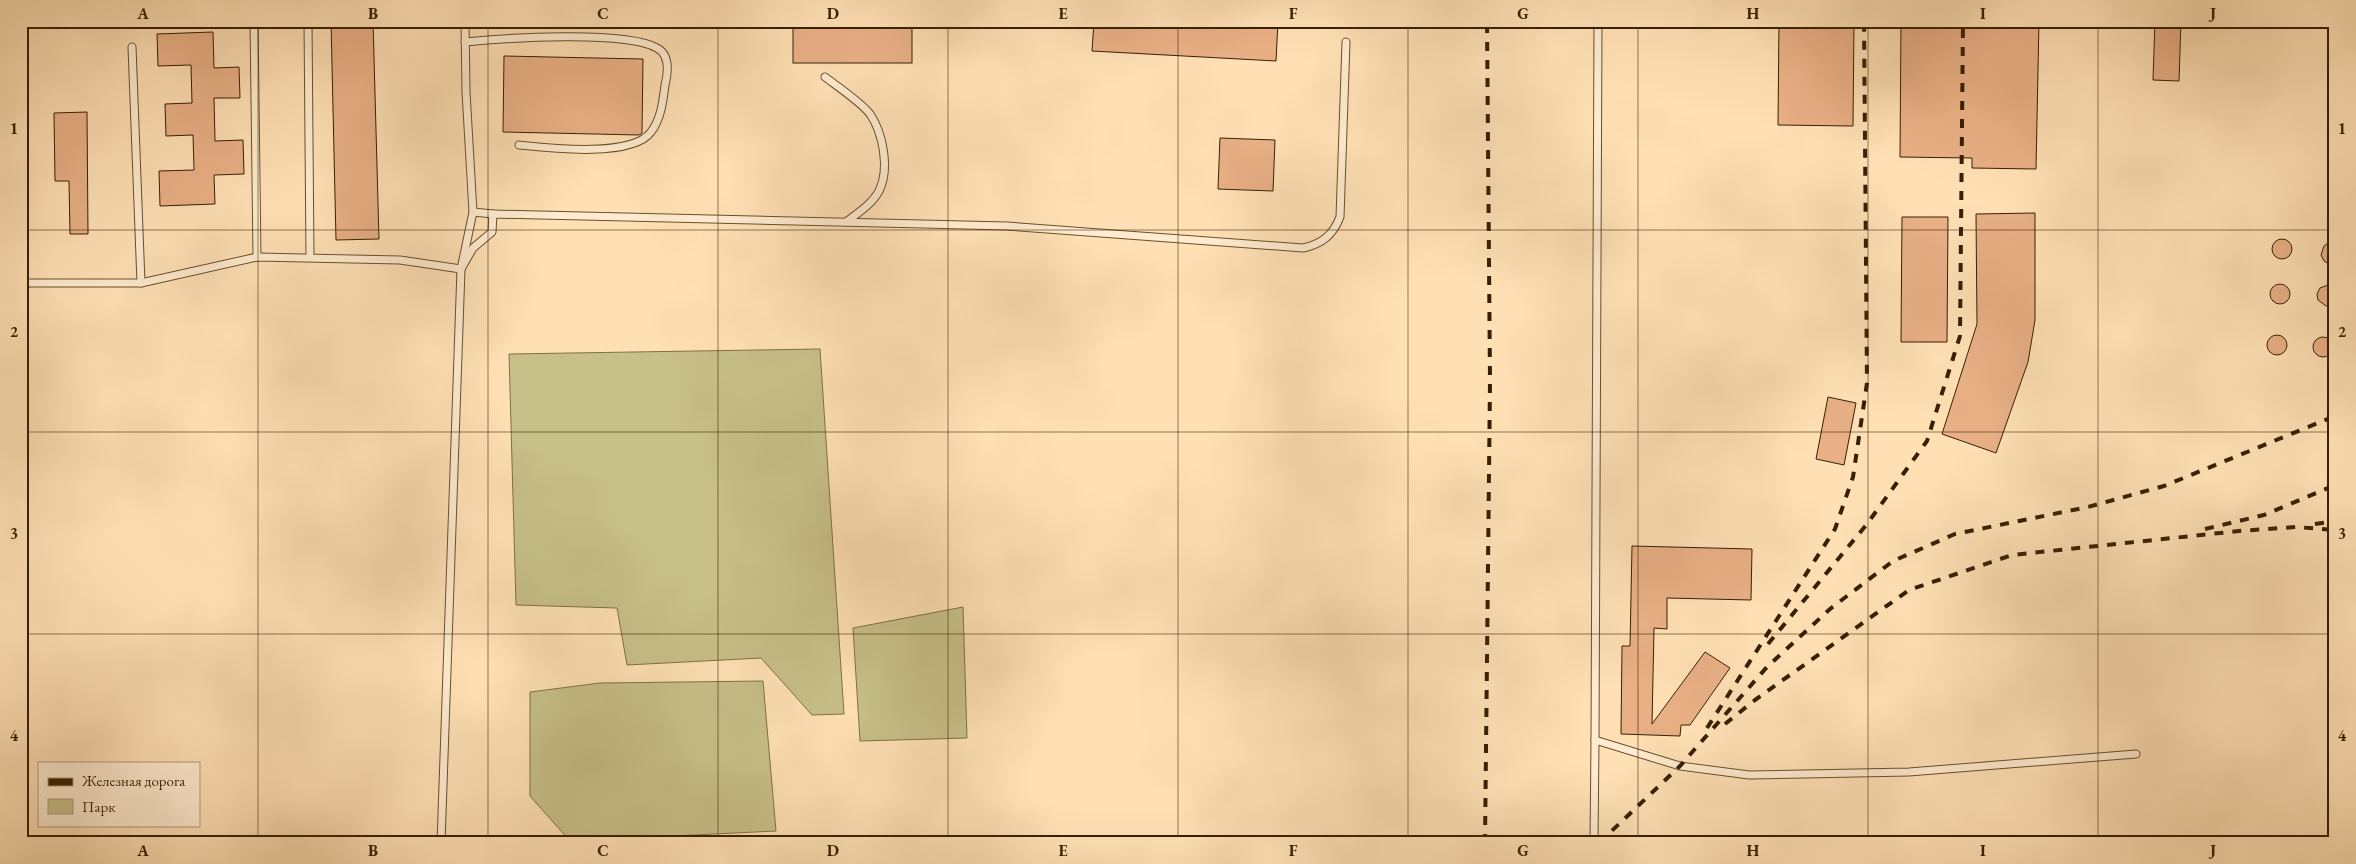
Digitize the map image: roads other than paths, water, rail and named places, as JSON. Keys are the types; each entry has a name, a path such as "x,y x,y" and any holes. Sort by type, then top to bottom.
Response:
{"lane":[{"path":"254,21 257,256"},
{"path":"308,21 310,257"},
{"path":"441,843 461,269 473,212 465,21"},
{"path":"1594,843 1598,21"},
{"path":"466,42 499,39 605,38 647,42 660,49 668,60 666,84 658,119 650,134 631,144 582,151 519,145"},
{"path":"473,212 1007,226 1303,248 1313,246 1327,239 1340,217 1346,42"},
{"path":"132,47 141,283"},
{"path":"826,77 869,113 883,144 885,171 880,190 868,205 846,222"},
{"path":"461,269 473,248 492,232 493,214"},
{"path":"21,301 23,283 141,283 257,256 400,260 461,269"},
{"path":"1595,740 1680,766 1749,775 1909,772 2136,754"}],"railway":[{"path":"1485,843 1490,382 1487,21"},
{"path":"1707,728 1835,529 1853,477 1867,383 1864,21"},
{"path":"1768,644 1867,524 1927,441 1960,336 1963,21"},
{"path":"1599,843 1680,766 1767,667 1830,609 1893,561 1955,534 2088,507 2164,486 2335,416"},
{"path":"2205,529 2264,515 2335,485"},
{"path":"2315,524 2335,521"},
{"path":"1725,724 1755,700 1909,590 2012,555 2239,531 2296,527 2335,530"}]}
